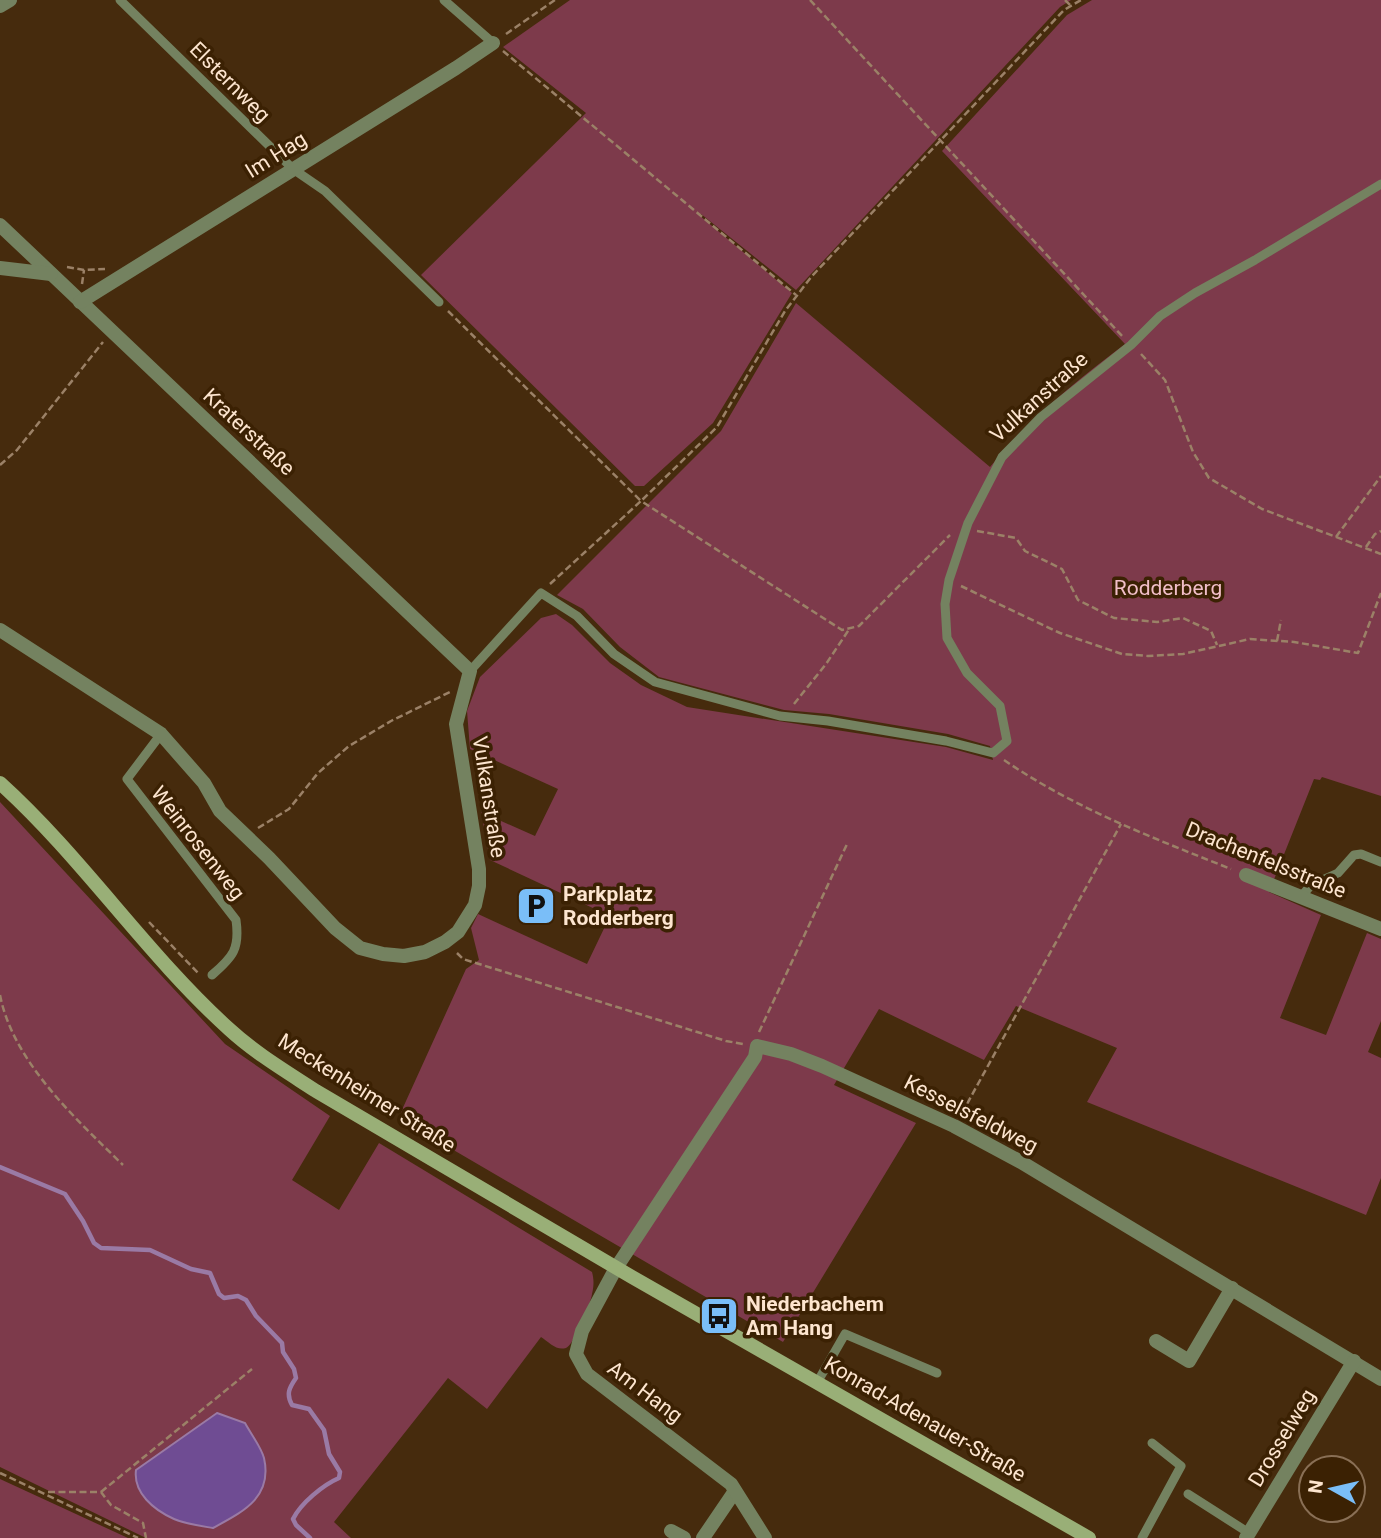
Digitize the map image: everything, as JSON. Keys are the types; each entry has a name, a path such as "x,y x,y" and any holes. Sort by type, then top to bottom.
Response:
{"main road":[{"name":"Meckenheimer Straße","path":"0,783 62,847 133,929 232,1031 316,1091 594,1254"},
{"name":"Konrad-Adenauer-Straße","path":"594,1254 818,1381 1082,1537"}],"street":[{"path":"0,6 10,0"},
{"name":"Im Hag","path":"80,302 493,43"},
{"name":"Kraterstraße","path":"0,225 56,270 80,302 111,333 471,671"},
{"path":"0,268 56,270"},
{"name":"Vulkanstraße","path":"0,630 161,734 204,783 220,811 335,928 360,948 404,956 425,953 446,942 458,932 475,905 479,886 476,848 456,724 471,671"},
{"name":"Drachenfelsstraße","path":"1246,875 1381,929"},
{"path":"616,1268 755,1057 757,1046"},
{"name":"Kesselsfeldweg","path":"757,1046 791,1054 822,1066 954,1126 1020,1162 1381,1379"},
{"name":"Am Hang","path":"616,1268 582,1331 576,1354 587,1374 731,1484 765,1538"},
{"path":"1156,1341 1189,1361 1232,1288"},
{"name":"Drosselweg","path":"1248,1536 1354,1361"},
{"path":"703,1538 735,1491"},
{"path":"671,1531 684,1538"}],"lane":[{"name":"Elsternweg","path":"120,0 293,169 325,191 439,302"},
{"path":"444,0 493,43"},
{"name":"Vulkanstraße","path":"993,753 1007,741 1000,706 967,673 947,638 945,604 949,580 968,523 1002,457 1069,393 1131,345 1160,316 1381,184"},
{"path":"541,593 577,616 614,654 655,682 780,716 922,737 993,753"},
{"name":"Vulkanstraße","path":"471,671 541,593"},
{"name":"Weinrosenweg","path":"161,734 127,779 236,920 239,936 235,951 212,975"},
{"path":"1301,897 1311,885 1338,873 1353,855 1361,854 1381,862"},
{"path":"818,1381 845,1334 937,1373"},
{"path":"1142,1538 1181,1465 1152,1443"},
{"path":"1188,1494 1248,1536"}],"path":[{"path":"555,0 493,43 796,295"},
{"path":"810,0 1131,345 1151,362 1165,380 1193,452 1209,478 1262,509 1381,554"},
{"path":"1065,0 1071,6"},
{"path":"541,593 717,427 796,295 1064,10 1082,0"},
{"path":"56,270 94,270 120,262 129,271"},
{"path":"439,302 641,501 842,630 859,626 932,552 960,526 968,523 974,530 1016,538 1025,551 1062,569 1078,600 1114,618 1157,622 1182,618 1211,631 1217,645"},
{"path":"0,465 18,450 111,333"},
{"path":"1336,537 1381,476"},
{"path":"1366,547 1374,534 1381,531"},
{"path":"949,580 1060,633 1122,654 1148,656 1183,654 1250,639 1358,653 1381,593"},
{"path":"1277,641 1281,620"},
{"path":"780,716 790,708 826,664 850,628"},
{"path":"274,818 289,809 318,774 349,746 391,721 466,686"},
{"path":"954,1126 1121,824 1039,784 993,753"},
{"name":"Drachenfelsstraße","path":"1121,824 1246,875"},
{"path":"446,942 463,959 726,1041 757,1046 759,1030 848,842"},
{"path":"133,929 149,921 205,981 212,975"},
{"path":"0,995 4,1013 27,1060 81,1124 123,1166"},
{"path":"44,1492 101,1492 252,1369"},
{"path":"0,1473 138,1538"},
{"path":"101,1492 110,1504 143,1523 146,1538"}],"green space":[{"path":"570,0 1071,0 1060,7 796,290 699,215 792,293 713,423 644,486 635,486 421,275 586,113 503,47"},
{"name":"Rodderberg","path":"1092,0 1381,0 1381,796 1322,777 1320,780 1314,779 1269,892 1321,915 1280,1018 1326,1035 1367,933 1381,939 1381,1021 1368,1052 1381,1058 1381,1178 1366,1215 1087,1102 1117,1048 1016,1006 984,1060 879,1009 834,1085 916,1123 783,1342 433,1138 401,1112 466,969 479,960 471,928 478,914 587,964 610,916 490,860 481,812 535,836 558,789 470,749 467,711 480,677 541,618 556,614 572,625 610,663 641,685 687,707 946,747 993,760 990,746 948,734 829,714 784,710 659,677 620,647 583,609 557,595 721,431 796,303 990,467 1054,401 1125,344 942,151 1067,15"},
{"path":"0,802 225,1044 330,1116 292,1180 339,1210 379,1143 592,1272 591,1299 573,1340 566,1348 559,1348 541,1337 487,1409 448,1378 334,1522 351,1538 146,1538 0,1467"},
{"path":"0,1479 128,1538 0,1538"}],"shaded area":[{"path":"217,1413 245,1423 263,1454 266,1472 264,1484 253,1502 213,1528 178,1521 159,1511 141,1493 136,1470"}],"waterway":[{"path":"0,1167 65,1194 94,1243 101,1248 150,1250 191,1269 210,1273 219,1294 224,1298 238,1296 246,1300 256,1316 282,1343 283,1352 294,1369 296,1378 289,1391 290,1401 292,1405 309,1409 324,1430 329,1454 340,1472 339,1478 313,1495 293,1519 310,1538"}],"place":[{"name":"Parkplatz Rodderberg","path":"536,906"},
{"name":"Niederbachem Am Hang","path":"719,1316"}]}
